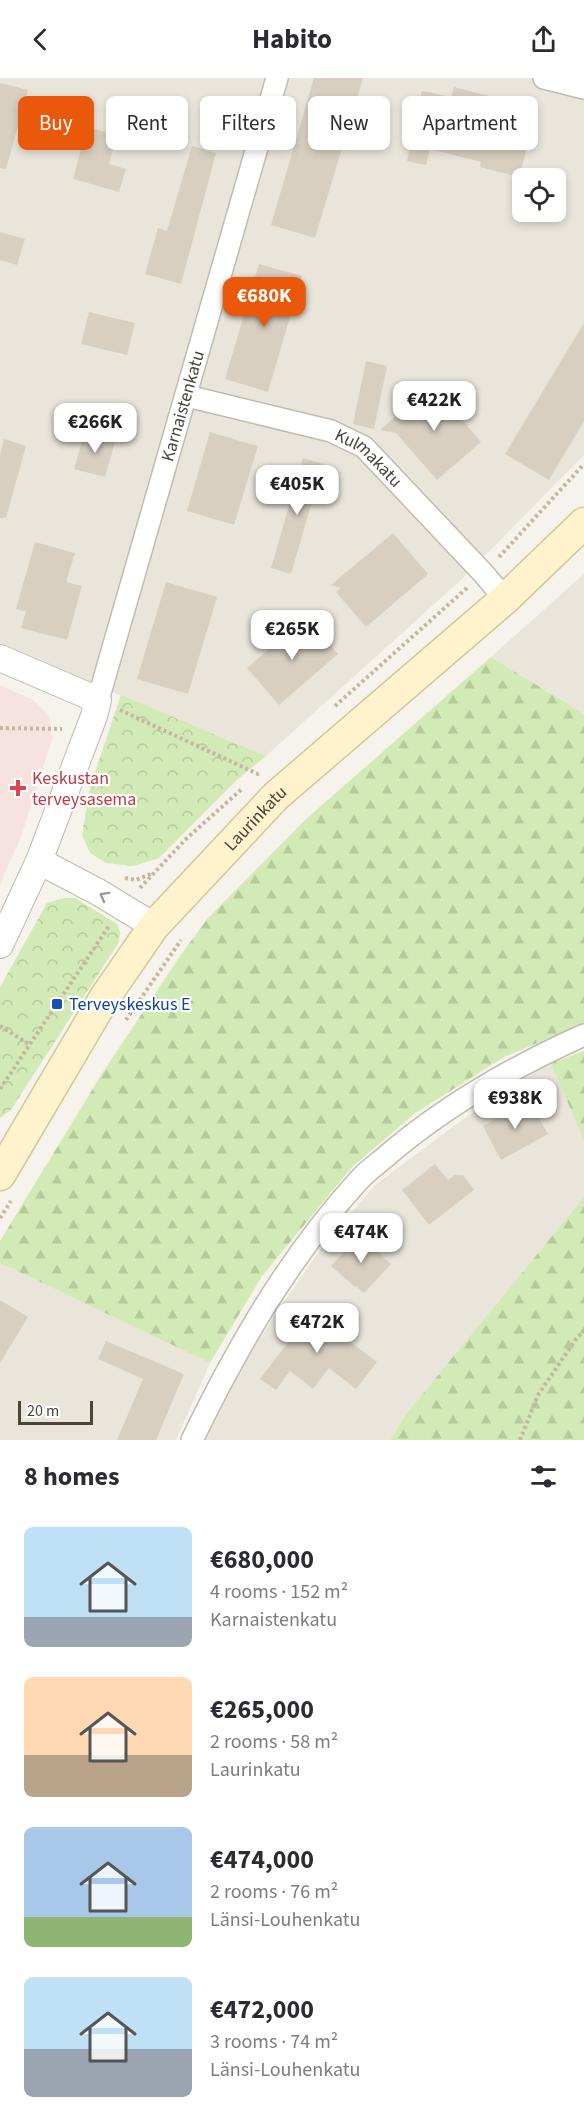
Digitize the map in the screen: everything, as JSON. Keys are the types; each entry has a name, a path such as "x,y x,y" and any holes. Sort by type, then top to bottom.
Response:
{"main road":[{"name":"Laurinkatu","path":"5,1173 105,997 154,926 276,796 505,599 584,523"}],"street":[{"name":"Karnaistenkatu","path":"96,708 277,78"},
{"path":"544,78 584,88"},
{"name":"Kulmakatu","path":"187,396 331,431 364,447 505,599"},
{"path":"0,658 96,708 39,861 0,945"},
{"path":"39,861 154,926"},
{"path":"192,1440 218,1387 290,1265 360,1179 417,1131 470,1095 538,1056 584,1035"}],"path":[{"path":"327,712 483,573 584,464"},
{"path":"96,708 106,721 113,707 258,774 267,766"},
{"path":"0,728 68,729"},
{"path":"115,877 136,880 154,872"},
{"path":"123,1025 181,940"},
{"path":"0,1026 29,1044"},
{"path":"0,1218 5,1173"},
{"path":"520,1440 538,1395 576,1339 584,1331"}],"shaded area":[{"path":"0,78 584,78 584,455 462,579 266,756 0,643"},
{"path":"584,574 584,714 491,657"},
{"name":"Keskustan terveysasema","path":"0,685 33,700 49,715 52,739 21,837 0,884"},
{"path":"551,1063 584,1141 584,1197 406,1414 390,1440 201,1440 230,1381 322,1247 375,1185 465,1118"},
{"path":"0,1263 210,1363 176,1440 0,1440"}],"green space":[{"path":"491,657 584,714 584,1024 504,1057 414,1114 352,1167 262,1276 210,1363 0,1263 0,1241 103,1072 208,918 306,819"},
{"path":"121,695 266,756 238,779 159,858 133,866 106,863 90,853 82,835 90,787"},
{"path":"64,898 75,898 117,924 120,932 119,942 11,1110 0,1118 0,987 47,903"},
{"path":"584,1051 584,1141 551,1063"},
{"path":"584,1197 584,1440 390,1440 406,1414"}],"building":[{"path":"314,78 363,78 358,96 309,96"},
{"path":"0,83 28,90 26,96 18,96 18,126 6,169 0,168"},
{"path":"454,87 489,96 451,96"},
{"path":"422,91 446,96 421,96"},
{"path":"308,99 308,150 341,150 315,238 271,225 293,150 296,150 296,140"},
{"path":"94,129 106,132 106,150 113,150 109,164 126,169 119,192 73,179 81,150 94,150"},
{"path":"192,146 216,153 181,284 145,274 158,228 167,231"},
{"path":"409,150 430,150 426,165 407,161"},
{"path":"434,150 526,150 521,168 512,168 512,175 480,167 481,162"},
{"path":"0,232 25,239 17,265 0,260"},
{"path":"259,264 302,276 268,392 225,379"},
{"path":"89,312 135,323 127,355 81,344"},
{"path":"584,323 584,421 549,480 505,454"},
{"path":"366,361 387,366 374,429 353,424"},
{"path":"432,385 481,442 437,480 396,433 380,430"},
{"path":"85,431 116,439 105,477 74,469"},
{"path":"210,432 258,446 234,525 187,511"},
{"path":"4,439 26,446 6,518 0,518 0,454"},
{"path":"303,458 323,464 291,574 271,568"},
{"path":"393,533 428,574 366,627 336,592 341,588 331,585"},
{"path":"35,542 75,553 66,582 82,586 67,640 21,628 26,611 16,609"},
{"path":"166,582 217,597 188,694 137,679"},
{"path":"306,618 338,654 279,705 247,668"},
{"path":"529,1101 548,1134 501,1160 483,1126"},
{"path":"435,1164 448,1180 455,1175 463,1175 474,1190 429,1225 402,1190"},
{"path":"360,1235 391,1264 364,1293 331,1266"},
{"path":"0,1300 28,1317 0,1363"},
{"path":"300,1304 377,1362 356,1389 329,1368 313,1389 290,1371 276,1390 260,1379 293,1336 281,1328"},
{"path":"106,1341 184,1374 156,1440 117,1440 143,1379 98,1359"}],"place":[{"name":"Keskustan terveysasema","path":"18,788"},
{"name":"Terveyskeskus E","path":"57,1004"}]}
